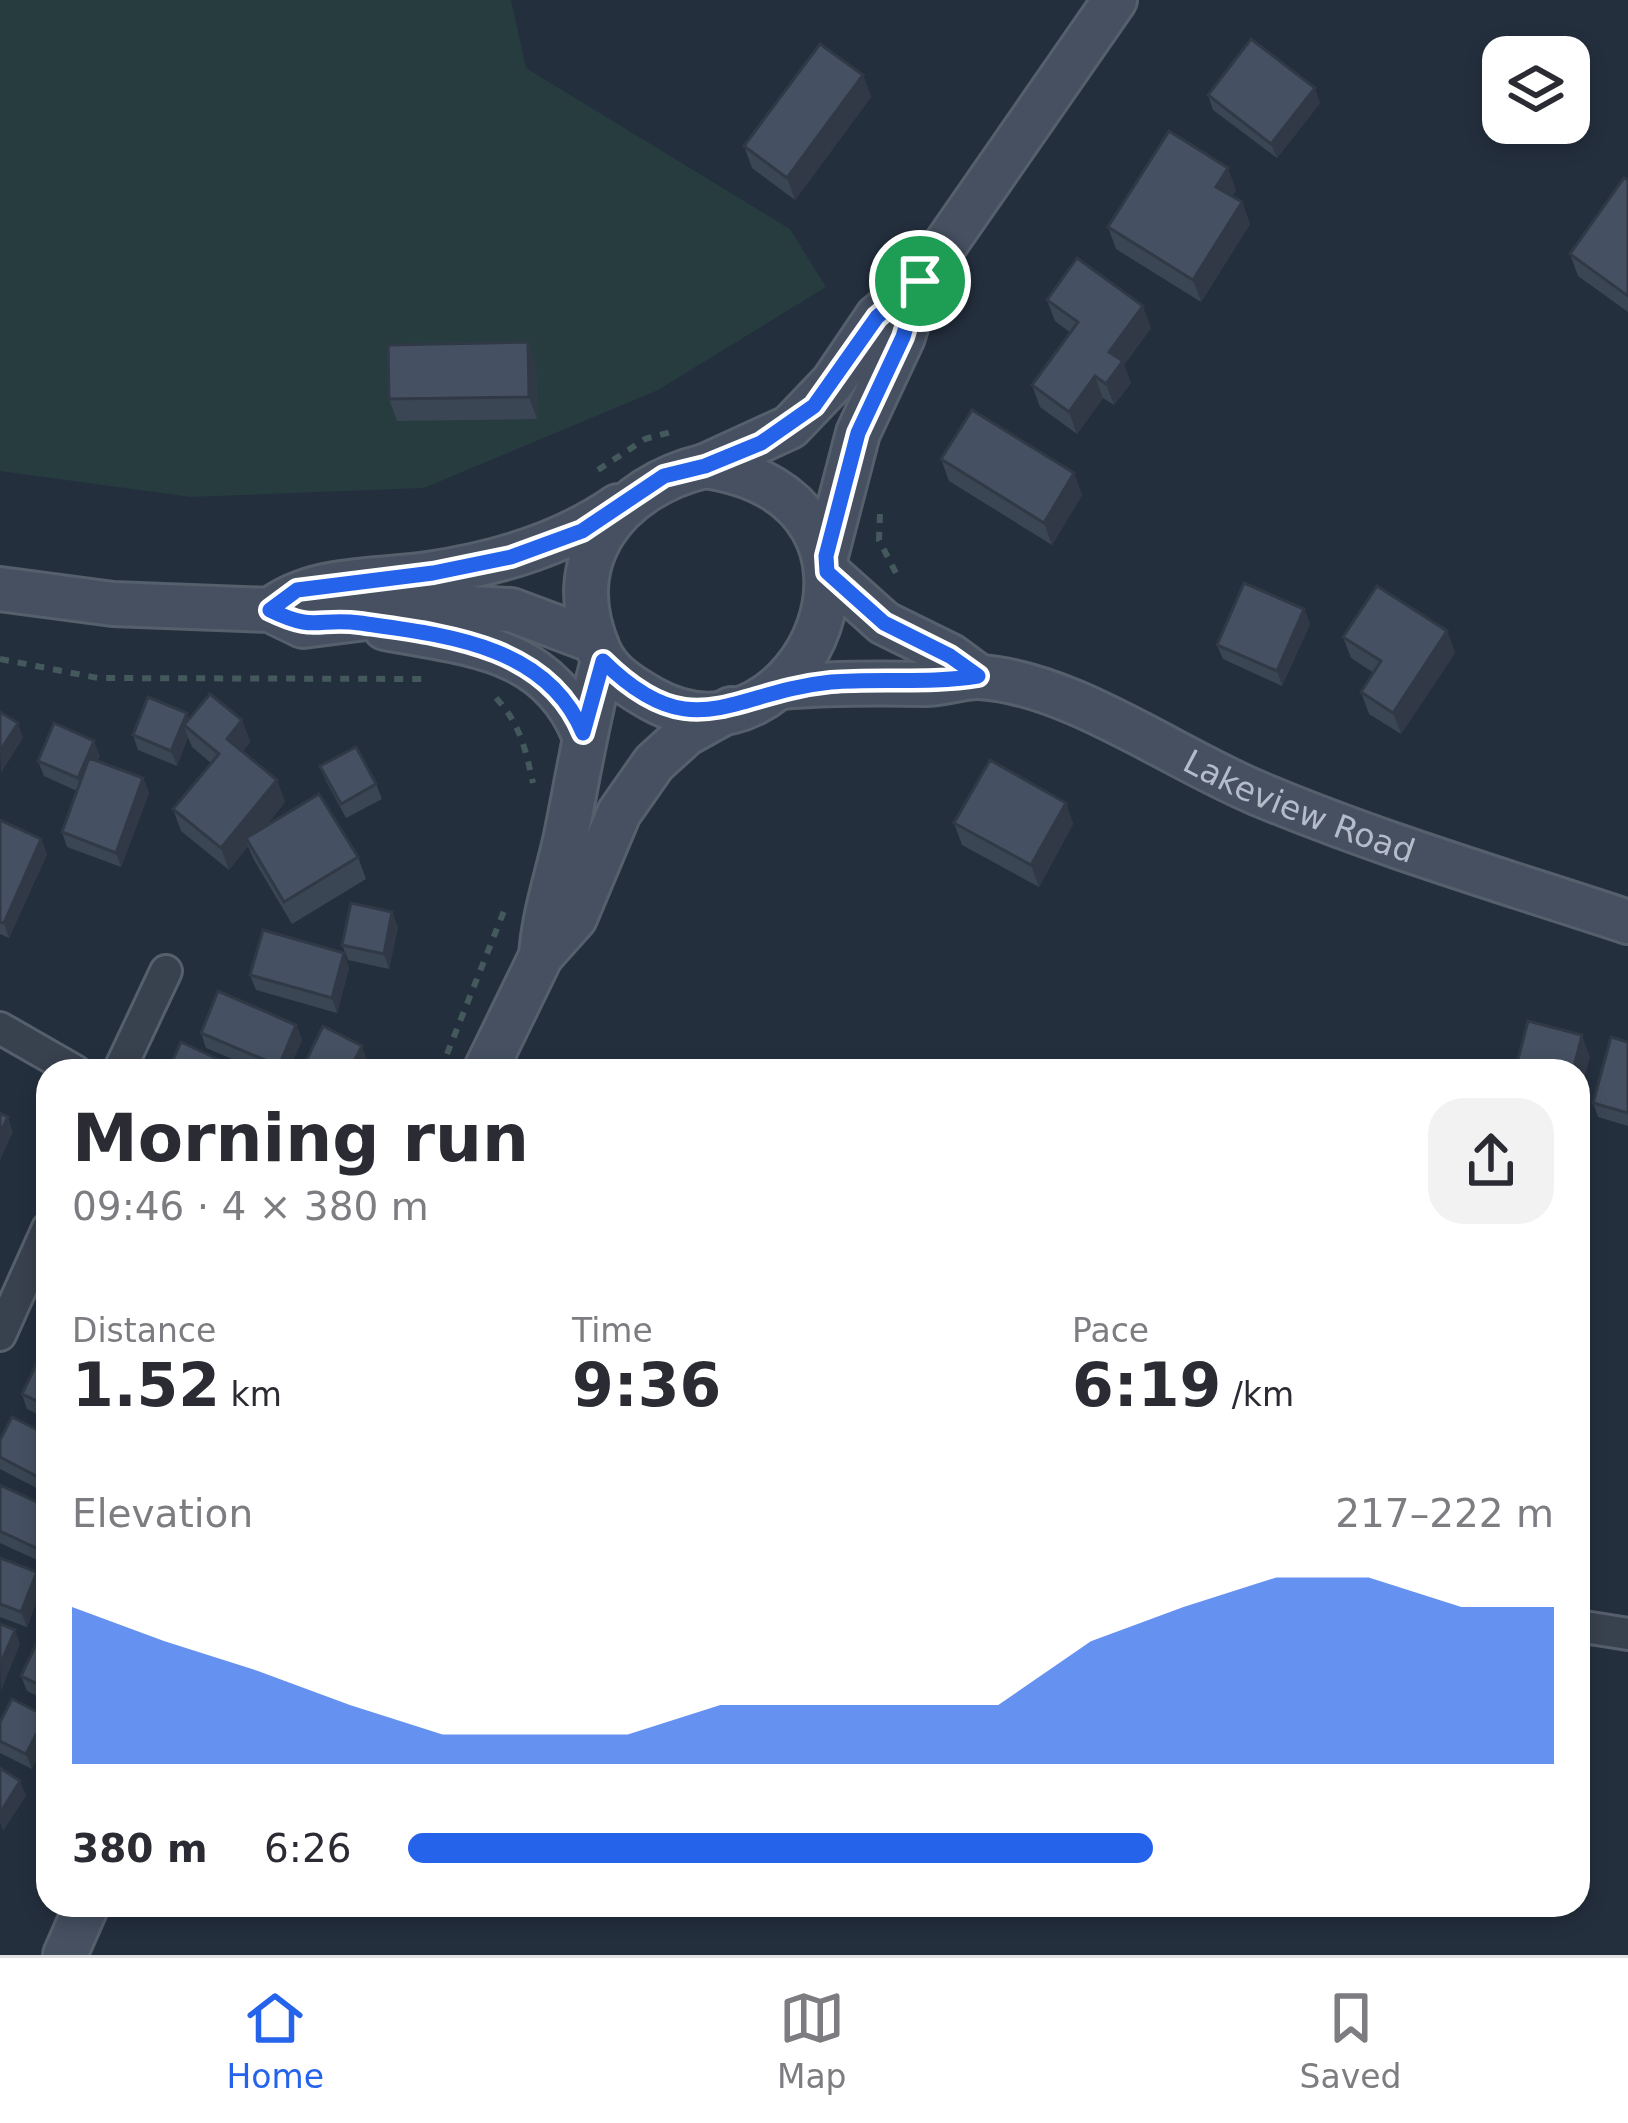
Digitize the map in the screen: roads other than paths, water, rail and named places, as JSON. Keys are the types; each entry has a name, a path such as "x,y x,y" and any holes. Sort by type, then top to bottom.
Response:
{"main road":[{"path":"270,610 297,590 433,573 511,557 582,531 664,476 705,466 790,428 824,394 877,317 920,281 1114,0"},
{"path":"490,1059 541,956 575,918 619,813 653,763 686,734 781,687 816,642 828,601 827,564 858,433 903,337 920,281"},
{"path":"705,466 745,472 784,493 811,524 827,564"},
{"path":"541,956 544,908 563,850 599,651 588,572 599,539 628,499"},
{"name":"Lakeview Road","path":"827,564 884,623 950,656 978,676 1065,700 1253,792 1379,841 1628,922"},
{"path":"0,589 113,604 270,610 303,626 452,607 511,610 599,651 627,685 664,706 704,712 734,708"},
{"path":"354,622 496,651 544,674 570,702 583,733"},
{"name":"Lakeview Road","path":"781,687 866,679 930,684 978,676"},
{"path":"65,1955 82,1917"}],"street":[{"path":"125,1059 166,971"},
{"path":"0,1028 54,1059"},
{"path":"0,1335 36,1255"},
{"path":"1590,1628 1628,1634"}]}
